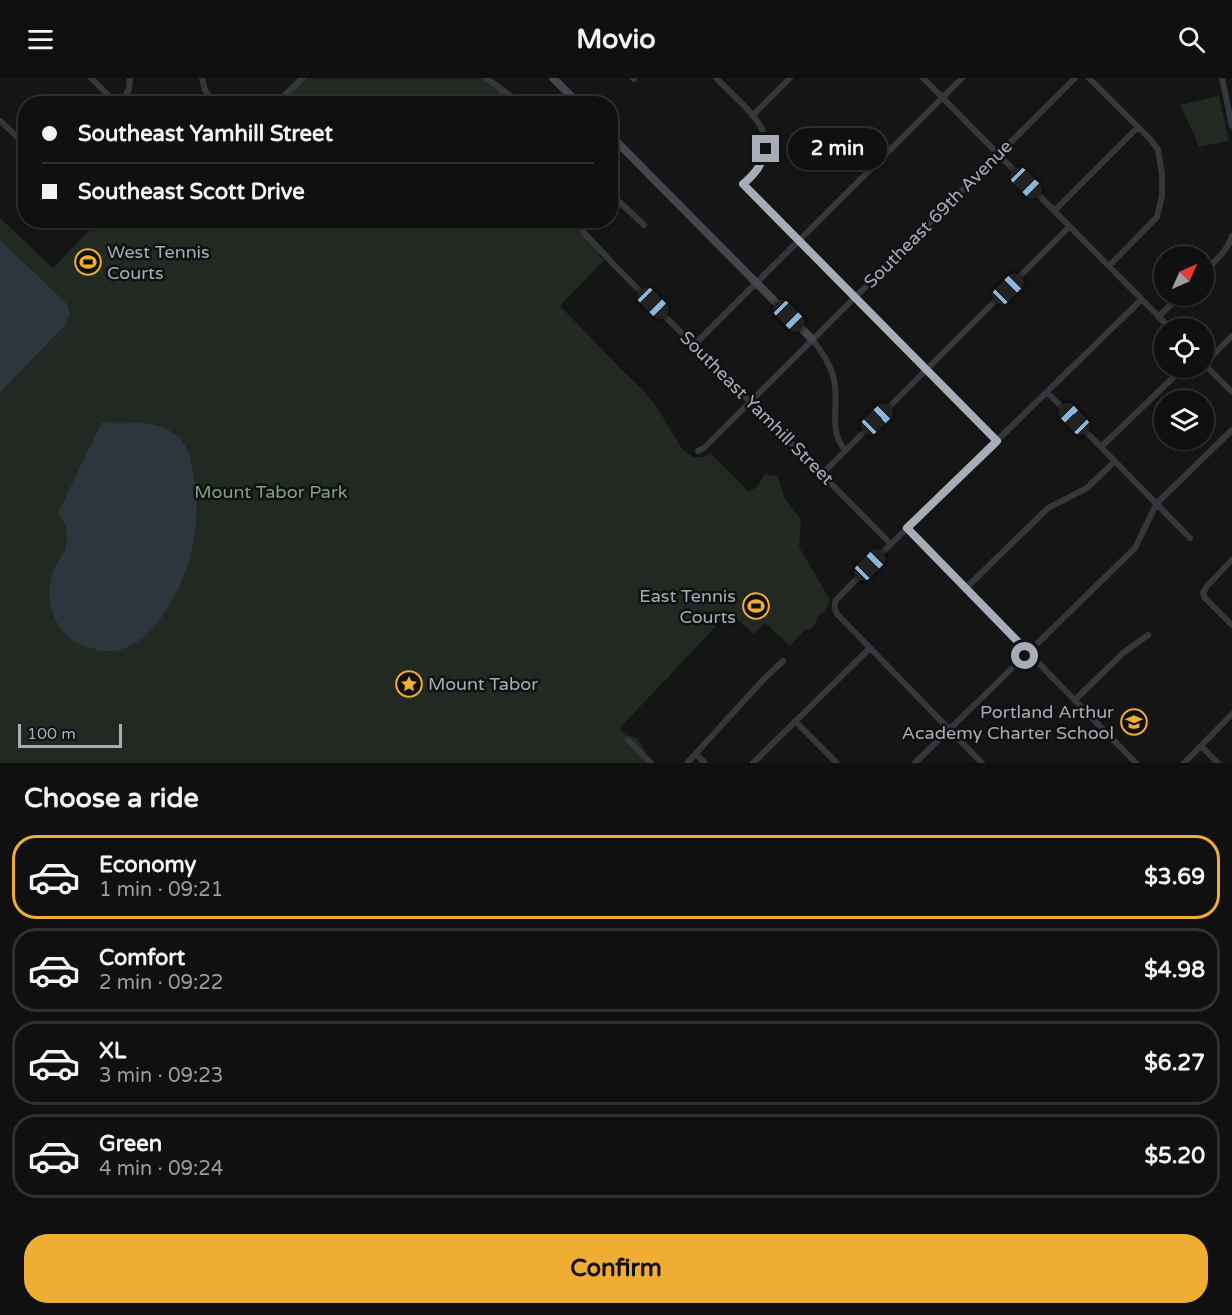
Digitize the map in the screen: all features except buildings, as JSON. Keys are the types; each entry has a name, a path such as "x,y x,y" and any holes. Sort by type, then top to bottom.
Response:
{"street":[{"path":"91,78 110,96"},
{"path":"124,96 129,89 129,78"},
{"path":"202,78 209,96"},
{"path":"284,96 303,78"},
{"path":"486,78 510,96"},
{"path":"553,78 571,96"},
{"path":"716,78 764,131 766,149 763,161 759,169 743,184 997,441"},
{"path":"752,116 790,78"},
{"path":"923,78 1158,317 1170,306"},
{"path":"694,345 962,78"},
{"name":"Southeast 69th Avenue","path":"698,451 704,448 1075,78"},
{"path":"1089,78 1156,146 1160,156 1162,174 1162,196 1155,220 1109,266"},
{"path":"1222,78 1232,126"},
{"path":"500,88 504,96"},
{"path":"0,121 18,138"},
{"path":"1054,211 1138,127"},
{"path":"618,143 812,339 825,356 833,374 836,390 836,432 838,441 845,450"},
{"path":"618,201 644,225"},
{"path":"822,474 1069,227"},
{"name":"Southeast Yamhill Street","path":"580,228 891,544"},
{"path":"1214,262 1224,252 1232,236"},
{"path":"982,763 838,615 834,606 838,597 907,528 1142,300"},
{"path":"1214,353 1232,336"},
{"path":"1214,374 1232,392"},
{"path":"1101,447 1173,378"},
{"path":"1047,392 1190,537"},
{"path":"915,763 1135,548 1157,503 1232,429"},
{"path":"966,588 1048,508 1087,488 1115,461"},
{"path":"907,528 1136,763"},
{"path":"1232,560 1203,592 1205,598 1232,625"},
{"path":"1075,700 1123,653 1148,634"},
{"path":"753,763 870,648"},
{"path":"687,763 783,661"},
{"path":"1184,763 1232,714"},
{"path":"795,721 837,763"},
{"path":"628,740 651,763"},
{"path":"1201,746 1218,763"},
{"path":"696,754 705,763"}],"green space":[{"path":"297,78 488,78 502,96 280,96"},
{"path":"1219,96 1229,141 1198,147 1180,105"},
{"name":"Mount Tabor Park","path":"0,218 53,268 91,228 576,228 600,252 598,254 604,260 560,306 643,390 658,409 682,449 693,457 706,457 710,453 749,492 757,487 765,474 778,476 785,499 801,520 799,547 830,600 825,612 816,620 815,625 810,630 806,629 790,646 765,623 754,634 729,612 620,728 625,735 637,738 649,763 0,763"}],"shaded area":[{"path":"0,240 67,304 70,314 66,324 0,392"},
{"path":"102,422 156,425 178,437 185,445 189,455 197,500 192,549 171,602 160,620 146,635 130,646 113,651 87,647 66,635 52,612 50,603 52,576 67,542 64,522 58,513"}],"place":[{"name":"West Tennis Courts","path":"88,262"},
{"name":"East Tennis Courts","path":"756,606"},
{"name":"Mount Tabor","path":"409,684"},
{"name":"Portland Arthur Academy Charter School","path":"1134,722"}],"route":[{"path":"766,149 759,169 743,184 997,441 907,528 1028,652 1025,656"}]}
